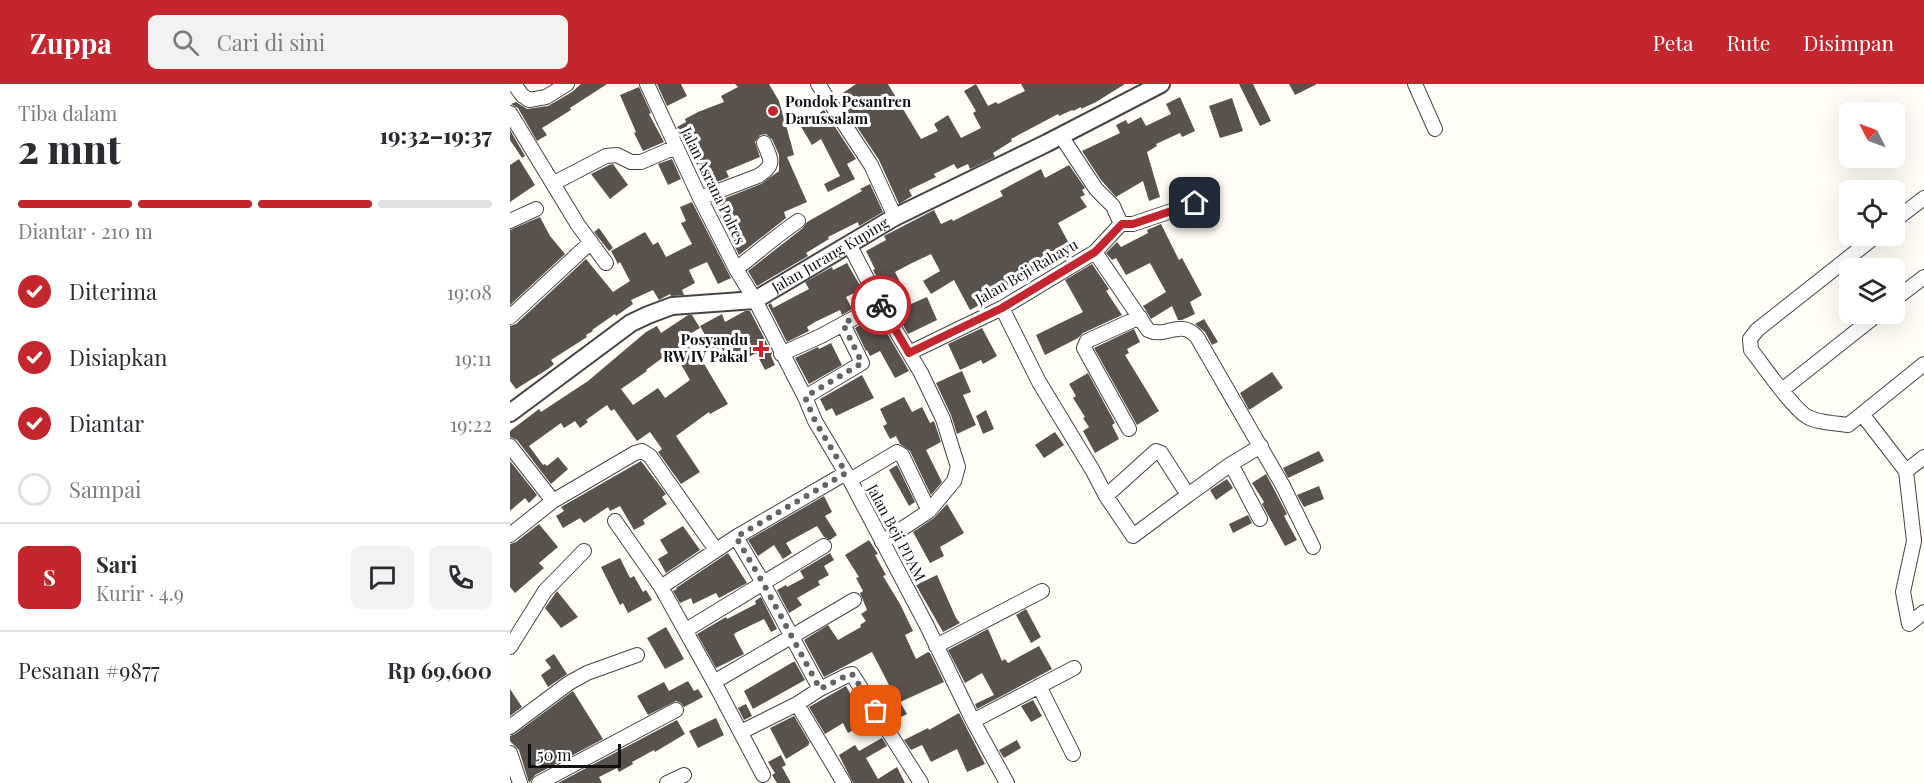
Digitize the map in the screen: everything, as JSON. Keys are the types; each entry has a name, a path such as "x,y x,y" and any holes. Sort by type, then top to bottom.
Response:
{"street":[{"path":"514,84 529,100 546,97 567,84"},
{"name":"Jalan Asrana Polres","path":"647,84 700,198 736,269 755,300"},
{"path":"818,84 871,165 895,217"},
{"path":"1415,84 1435,129"},
{"name":"Jalan Jurang Kuping","path":"510,413 624,329 648,315 672,306 755,300 895,217 1158,86"},
{"path":"510,113 578,225 606,263"},
{"path":"1061,136 1096,189 1113,206 1122,224 1133,224 1195,203"},
{"path":"700,198 766,171 772,160 764,143"},
{"path":"554,183 606,156 617,155 631,162 640,162 676,147"},
{"path":"1905,213 1924,198"},
{"path":"510,221 536,209"},
{"path":"736,269 798,220"},
{"name":"Jalan Beji Rahayu","path":"909,353 1002,308 1095,252 1122,224"},
{"path":"510,316 591,242"},
{"path":"849,244 921,373 943,419 958,467 954,481 929,511 882,542"},
{"path":"1863,246 1757,330 1750,339 1751,350 1797,408 1807,417 1848,425 1924,364"},
{"path":"1095,252 1151,332 1185,328 1197,337 1283,486 1312,548"},
{"path":"1905,292 1924,277"},
{"name":"Jalan Beji PDAM","path":"755,300 815,421 848,477 927,626 1006,783"},
{"path":"781,354 821,336 880,303"},
{"path":"1002,308 1039,382 1106,496 1133,536 1231,464 1261,446"},
{"path":"1129,429 1084,348 1087,341 1140,317"},
{"path":"805,397 862,363 843,324"},
{"path":"1782,390 1865,324"},
{"path":"1862,414 1906,471 1919,537 1903,592 1909,624 1924,612"},
{"path":"510,446 553,501"},
{"path":"510,535 553,501 642,451 650,456 716,550"},
{"path":"1106,496 1156,451 1161,453 1188,495"},
{"path":"661,587 736,537 895,452 900,453 929,511"},
{"path":"1906,471 1924,457"},
{"path":"1231,464 1260,519"},
{"path":"615,521 661,587 763,775"},
{"path":"736,537 820,689"},
{"path":"686,630 824,546"},
{"path":"510,647 545,591 584,551"},
{"path":"936,646 1042,591"},
{"path":"714,682 854,600"},
{"path":"510,727 586,673 637,655"},
{"path":"973,721 1074,668"},
{"path":"741,732 797,704 820,689 848,675 854,675 921,783"},
{"path":"1039,686 1073,754"},
{"path":"797,704 844,783"},
{"path":"539,783 676,710"},
{"path":"510,753 515,777"},
{"path":"667,783 684,775"}],"building":[{"path":"581,84 607,84 542,128 547,135 537,141 518,108 511,104 516,102 527,109 548,106"},
{"path":"657,84 681,84 687,96 667,106"},
{"path":"735,84 769,84 779,101 794,155 787,157 807,202 784,212 786,218 739,255 713,203 761,184 779,171 779,155 772,139 766,134 760,135 755,142 760,157 726,171 729,177 705,187 677,127 686,122 685,119 698,112 724,102 721,96 738,87"},
{"path":"856,84 888,84 921,139 938,131 934,124 948,115 961,138 981,128 973,113 976,111 964,91 976,84 988,106 996,102 998,104 1025,91 1021,84 1125,84 1096,102 1059,116 1058,114 1011,139 1012,141 993,153 995,157 970,169 968,164 957,169 954,164 934,174 936,177 909,190 912,196 899,204 879,160 837,97"},
{"path":"1239,84 1253,84 1271,121 1260,126"},
{"path":"1289,84 1317,84 1295,95"},
{"path":"639,87 651,113 649,114 664,142 643,151 620,95"},
{"path":"1180,97 1195,131 1182,137 1180,133 1156,144 1157,146 1147,152 1160,197 1149,201 1143,181 1116,197 1101,180 1082,151 1120,133 1116,125 1126,120 1128,124 1141,117 1146,126 1171,114 1166,104"},
{"path":"1232,98 1243,131 1220,138 1209,106"},
{"path":"824,110 856,159 847,164 855,179 828,192 824,184 840,176 821,139 812,145 800,125"},
{"path":"510,130 525,156 522,158 510,140"},
{"path":"519,159 535,185 510,202 510,165"},
{"path":"672,159 681,179 668,185 658,164"},
{"path":"613,164 628,185 610,199 591,174"},
{"path":"1069,165 1085,188 1082,190 1085,195 1080,197 1087,207 1058,223 1072,249 1052,260 1054,265 1043,271 1041,268 1019,281 1017,279 995,294 996,296 970,310 954,280 931,294 923,281 940,271 931,254 910,264 895,272 911,304 927,297 937,320 908,334 873,270 875,269 866,251 886,240 884,236 934,210 941,224 952,219 953,221 1003,196 1000,191 1041,169 1045,178"},
{"path":"870,184 883,212 859,226 858,222 828,237 829,239 806,253 808,256 757,286 748,271 803,228 807,222 862,191 860,189"},
{"path":"692,202 731,278 718,284 707,262 689,270 695,283 682,290 684,295 671,296 670,294 659,300 653,290 631,300 633,304 592,330 586,335 587,337 551,360 554,364 548,369 516,389 510,381 510,326 516,324 586,259 613,292 630,281 611,251 645,232 653,245 658,242 666,257 692,244 681,223 686,221 680,207"},
{"path":"540,217 550,236 565,254 510,305 510,230"},
{"path":"1161,224 1179,260 1182,258 1202,295 1190,302 1195,314 1182,320 1178,320 1172,306 1151,319 1143,306 1166,292 1150,263 1126,275 1116,258 1112,260 1106,253 1117,242 1121,247"},
{"path":"599,228 613,248 609,251 594,232"},
{"path":"847,263 862,289 846,297 852,309 842,315 840,310 815,322 807,327 809,331 787,342 768,305 771,303 773,308 809,289 805,282 832,267 833,270"},
{"path":"1092,264 1109,289 1106,291 1122,315 1083,333 1078,338 1045,355 1036,335 1083,312 1065,280"},
{"path":"745,311 750,311 772,353 775,365 765,370 756,353 741,361 736,351 726,356 721,347 714,351 700,326 722,314 725,322"},
{"path":"688,315 692,315 700,328 683,338 694,354 697,352 728,404 710,414 709,412 676,436 700,472 681,484 658,452 662,449 650,432 637,441 614,409 611,411 607,405 586,420 588,422 580,428 575,421 564,428 561,423 529,446 543,465 547,466 558,457 568,469 551,484 517,440 510,437 510,431 539,409 541,412 588,381 646,332 657,326 661,333","holes":["675,354 690,380 665,398 658,388 633,405 621,389 665,356 667,360"]},
{"path":"877,316 909,371 895,378 880,351 870,356 866,351 855,328"},
{"path":"1204,319 1218,342 1212,345 1205,332 1195,324"},
{"path":"982,328 997,356 983,364 981,360 960,370 948,344"},
{"path":"1134,329 1140,342 1127,349 1129,353 1125,355 1159,411 1137,425 1094,348"},
{"path":"831,343 842,365 809,384 795,358"},
{"path":"962,371 971,392 963,395 976,425 957,434 936,383"},
{"path":"1272,372 1283,388 1249,410 1240,393"},
{"path":"1088,373 1115,423 1112,425 1119,439 1095,453 1083,431 1089,427 1073,398 1076,396 1069,384"},
{"path":"862,375 874,398 836,416 832,408 826,411 820,399"},
{"path":"904,397 912,412 922,407 930,423 934,421 941,442 926,450 942,482 931,495 910,451 900,444 896,436 890,439 883,426 887,424 880,409"},
{"path":"986,410 994,429 983,434 976,416"},
{"path":"1055,432 1064,445 1044,458 1035,445"},
{"path":"1319,451 1324,461 1288,478 1283,468"},
{"path":"510,461 537,495 529,503 525,498 510,511"},
{"path":"641,461 666,494 662,497 667,504 643,520 645,524 634,530 620,506 610,511 608,507 584,523 580,518 563,528 556,516 564,511 561,507"},
{"path":"897,465 915,502 909,506 889,470"},
{"path":"1266,474 1287,514 1284,516 1297,540 1285,546 1262,504 1264,502 1252,483"},
{"path":"1227,479 1233,488 1216,500 1210,490"},
{"path":"1319,486 1324,499 1304,507 1297,495"},
{"path":"824,496 832,512 825,516 837,535 830,540 824,537 817,526 786,543 792,553 783,559 774,545 758,556 748,540"},
{"path":"947,504 964,533 940,547 944,556 930,563 913,532 934,518"},
{"path":"1248,515 1252,523 1233,533 1229,524"},
{"path":"539,524 558,547 539,563 544,568 515,593 510,587 510,544"},
{"path":"683,526 700,550 666,573 658,559 668,553 660,540"},
{"path":"869,540 878,554 875,555 886,575 883,576 913,631 905,635 916,659 930,653 944,682 900,702 907,714 893,721 874,692 889,685 872,652 824,677 804,640 828,625 838,640 861,627 860,625 866,621 861,614 867,610 860,593 863,591 856,578 859,577 845,555"},
{"path":"728,553 747,583 719,598 716,593 693,604 691,598 680,603 673,591"},
{"path":"830,553 834,560 824,566 829,575 818,581 820,585 797,598 802,605 789,613 777,590 804,578 800,571"},
{"path":"620,558 630,578 634,576 643,592 646,590 652,600 628,613 623,603 620,605 601,567"},
{"path":"937,575 960,623 943,632 916,585"},
{"path":"557,591 578,617 561,628 545,608"},
{"path":"761,597 777,629 771,632 764,619 735,633 744,654 716,668 697,634 726,617 727,619 756,604 755,601"},
{"path":"1026,609 1041,637 1031,643 1016,615"},
{"path":"666,627 684,659 665,669 647,638"},
{"path":"988,629 1002,661 1005,659 1008,663 1039,646 1052,669 977,709 975,704 994,695 982,673 965,683 948,650"},
{"path":"554,654 567,674 548,687 541,675 551,668 545,660"},
{"path":"793,662 805,680 753,709 744,691"},
{"path":"688,681 694,691 698,689 703,697 684,707 676,701 648,715 637,696 664,682 669,691"},
{"path":"846,686 855,702 858,700 871,720 848,733 843,723 825,734 809,707"},
{"path":"510,689 522,707 510,716"},
{"path":"573,691 603,739 535,775 529,783 519,750 510,741 510,736"},
{"path":"1033,700 1042,716 1031,722 1021,706"},
{"path":"746,704 752,716 744,720 738,708"},
{"path":"959,713 985,764 967,772 957,749 931,762 922,745 911,750 904,740 928,728 929,730"},
{"path":"794,716 810,743 786,759 770,728"},
{"path":"716,718 724,735 698,748 689,731"},
{"path":"677,720 685,734 655,752 654,750 632,762 633,764 619,772 617,768 599,777 602,783 558,783"},
{"path":"882,738 887,746 866,758 878,779 897,767 905,783 853,783 839,755 855,745 859,751"},
{"path":"1017,740 1021,748 1004,758 999,750"},
{"path":"781,755 786,765 782,767 791,783 777,783 772,775 775,773 768,762"}],"way so far":[{"path":"876,711 852,674 820,689 736,537 846,473 815,421 805,397 862,363 843,324 880,303 881,305"}],"place":[{"name":"Pondok Pesantren Darussalam","path":"773,111"},
{"name":"Posyandu RW IV Pakal","path":"761,349"}],"route":[{"path":"881,305 909,353 1002,308 1095,252 1122,224 1133,224 1195,203"}]}
